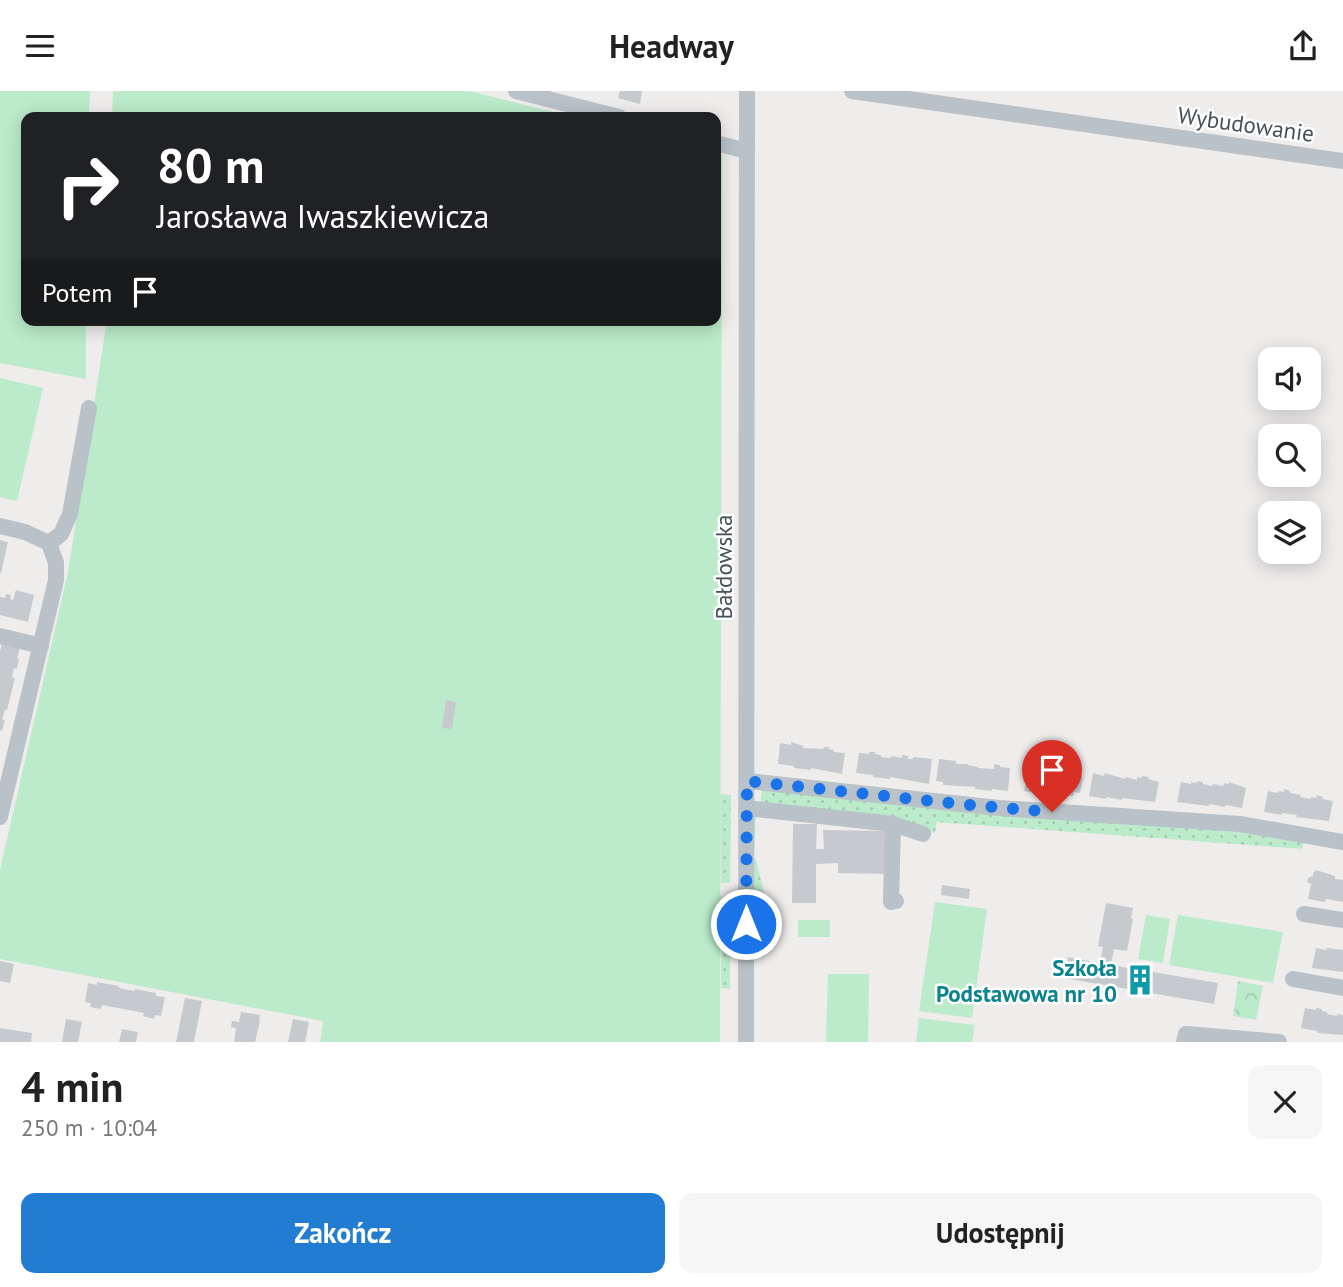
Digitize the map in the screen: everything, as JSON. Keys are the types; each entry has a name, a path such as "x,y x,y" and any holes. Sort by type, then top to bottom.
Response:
{"street":[{"path":"516,91 599,112"},
{"name":"Bałdowska","path":"746,1042 747,91"},
{"name":"Wybudowanie","path":"852,91 1343,161"},
{"path":"721,144 747,151"},
{"path":"49,543 61,534 70,514 89,408"},
{"path":"0,526 25,532 49,543 56,563 56,580 0,817"},
{"path":"0,636 41,646"},
{"path":"747,781 999,808 1240,824 1343,842"},
{"path":"747,809 893,824 923,834"},
{"path":"893,824 891,902 896,901"},
{"path":"1304,914 1343,920"},
{"path":"1293,979 1343,988"},
{"path":"1185,1038 1279,1042"}],"green space":[{"path":"0,91 90,91 89,112 21,112 21,326 86,326 86,379 0,363"},
{"path":"113,91 469,91 553,112 112,112"},
{"path":"722,155 720,1042 320,1042 323,1021 0,959 0,870 68,572 106,326 721,326"},
{"path":"0,378 43,388 17,501 0,497"},
{"path":"762,789 1229,829 1304,840 1302,849 937,822 935,833 760,806"},
{"path":"720,794 731,795 730,883 721,883"},
{"path":"756,816 754,858 764,894 765,956 759,959 752,936 754,818"},
{"path":"721,897 730,897 730,989 721,988"},
{"path":"935,902 987,909 972,1018 919,1011"},
{"path":"1146,915 1170,919 1163,963 1138,959"},
{"path":"1178,915 1283,932 1273,983 1169,965"},
{"path":"798,920 830,920 830,937 798,937"},
{"path":"828,974 869,974 868,1042 826,1042"},
{"path":"1238,981 1263,986 1256,1020 1233,1016"},
{"path":"919,1018 975,1025 972,1042 916,1042"}],"building":[{"path":"620,91 642,91 640,104 618,98"},
{"path":"0,540 8,542 1,573 0,573"},
{"path":"16,590 34,595 28,622 0,615 0,597 11,595 10,599 13,600"},
{"path":"2,644 20,648 7,710 2,719 5,720 2,731 0,651"},
{"path":"446,700 456,702 452,729 442,728"},
{"path":"791,742 803,748 829,747 834,752 845,753 842,774 778,764 780,743 791,745"},
{"path":"875,752 881,757 902,758 902,755 908,756 908,759 932,759 929,784 856,773 859,753"},
{"path":"939,759 978,768 994,769 994,764 1010,768 1008,791 943,785 943,782 936,781"},
{"path":"1030,761 1041,763 1050,773 1060,774 1061,771 1083,777 1080,793 1057,796 1024,791"},
{"path":"1093,773 1137,780 1137,777 1149,777 1148,779 1159,782 1155,802 1089,796"},
{"path":"1197,781 1212,786 1223,786 1229,782 1246,788 1242,808 1177,802 1181,782 1191,784"},
{"path":"1284,789 1301,795 1300,797 1311,799 1317,795 1333,801 1329,821 1264,812 1268,791 1278,793 1284,792"},
{"path":"793,824 817,824 816,849 824,849 823,830 888,831 887,874 838,873 838,863 816,864 816,903 792,903"},
{"path":"1316,870 1343,880 1343,902 1308,899 1311,884 1307,882 1308,878 1313,876"},
{"path":"942,885 970,889 969,899 941,895"},
{"name":"Szkoła Podstawowa nr 10","path":"1106,903 1133,908 1127,951 1114,949 1111,965 1218,983 1214,1004 1064,978 1068,957 1100,963 1103,947 1098,946"},
{"path":"1316,948 1343,950 1343,972 1312,968"},
{"path":"0,961 14,964 10,983 0,981"},
{"path":"97,982 165,997 161,1016 155,1015 154,1019 143,1016 144,1013 102,1005 101,1009 90,1007 91,1003 85,1002 88,983 97,985"},
{"path":"185,998 202,1001 194,1042 176,1042"},
{"path":"1305,1008 1343,1015 1343,1035 1318,1033 1301,1028"},
{"path":"241,1012 260,1015 255,1042 234,1042 236,1028 231,1027 232,1021 239,1022"},
{"path":"66,1019 82,1022 78,1042 62,1042"},
{"path":"293,1019 309,1022 305,1042 288,1042"},
{"path":"0,1028 32,1033 31,1042 0,1042"},
{"path":"122,1029 138,1032 136,1042 119,1042"}],"place":[{"name":"Szkoła Podstawowa nr 10","path":"1140,980"}],"route":[{"path":"746,924 747,781 1052,812"}]}
